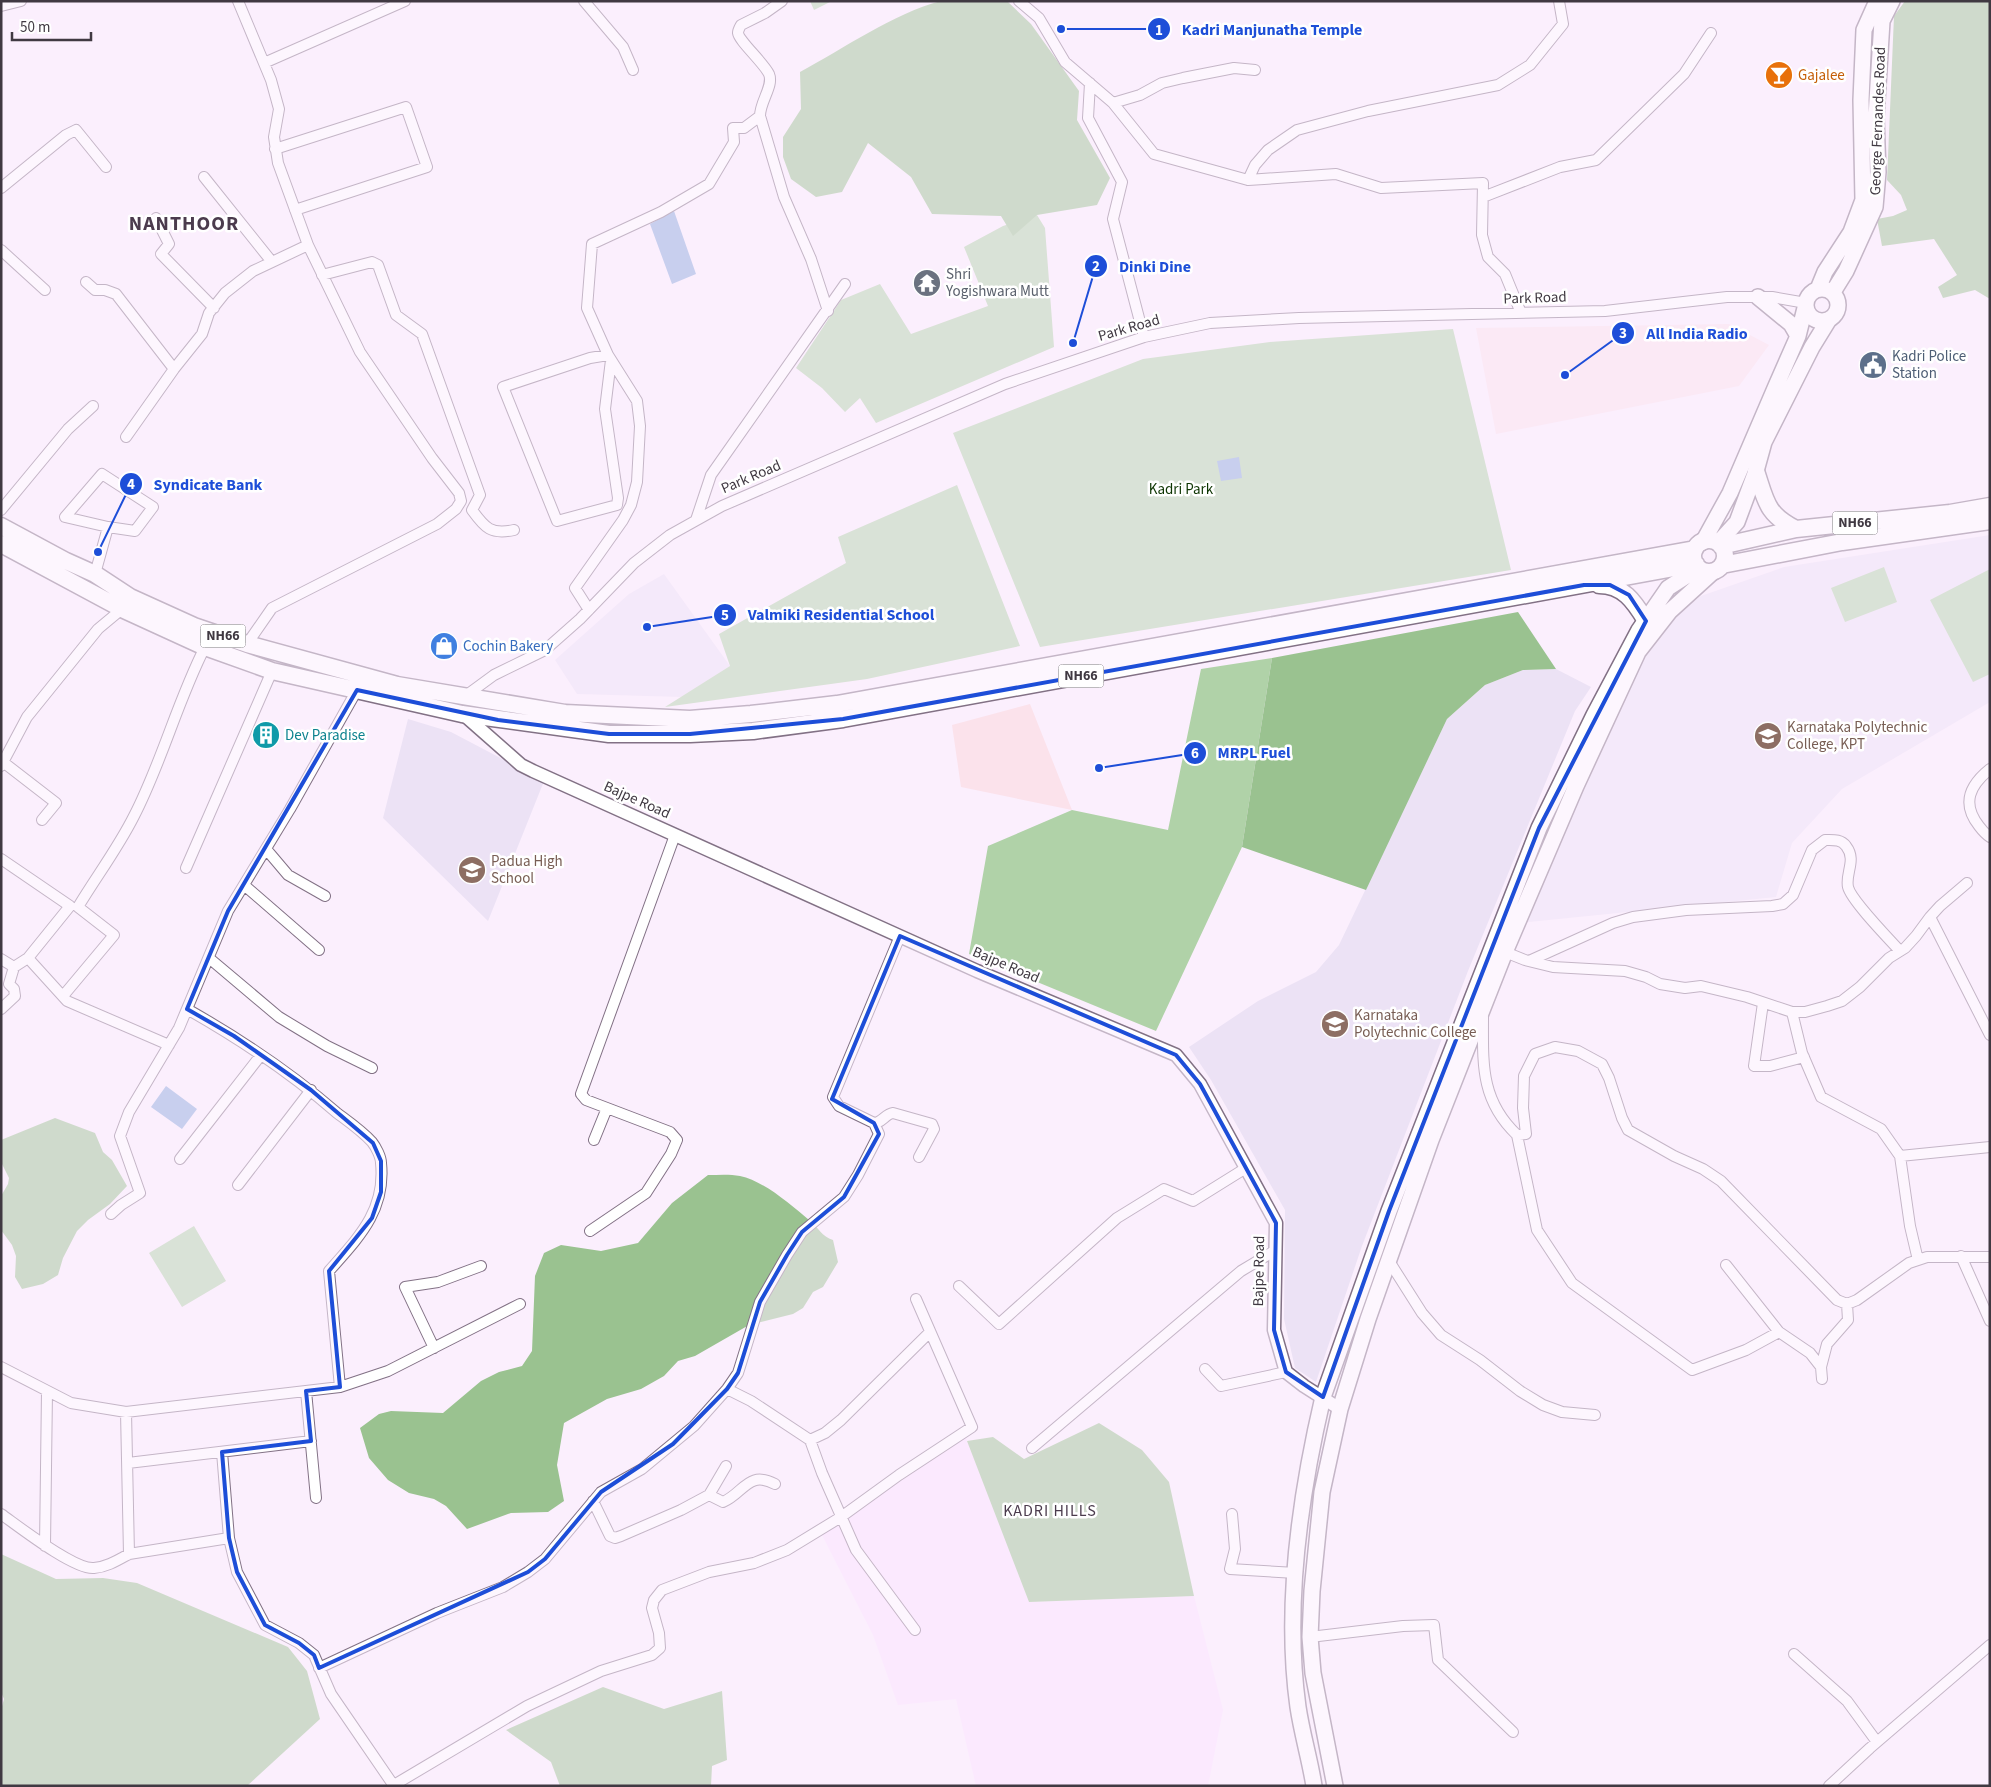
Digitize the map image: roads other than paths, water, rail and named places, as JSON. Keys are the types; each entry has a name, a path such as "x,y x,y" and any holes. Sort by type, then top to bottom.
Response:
{"highway":[{"path":"1756,471 1770,510 1777,518 1796,529"},
{"name":"NH66","path":"1,544 122,609 205,648 272,671 462,714 609,734 690,734 753,730 843,719 1584,584 1709,556 1796,529 1950,513 1990,506"},
{"name":"NH66","path":"1,526 95,574 130,597 194,626 247,644 397,685 464,697 565,713 690,719 809,708 856,701 1709,556 1842,542 1990,521"},
{"path":"1584,584 1610,585 1629,595 1646,620"}],"main road":[{"name":"George Fernandes Road","path":"1709,556 1730,494 1798,336 1808,296 1818,289 1850,232 1863,200 1861,100 1864,30 1877,1"},
{"name":"George Fernandes Road","path":"1833,292 1846,272 1875,208 1878,172 1876,117 1882,21 1892,1"},
{"path":"1335,1786 1313,1673 1310,1637 1312,1591 1322,1492 1340,1409 1389,1261 1539,828 1594,716 1638,643 1670,611 1709,556 1737,522 1756,471 1764,442 1812,347 1828,321 1833,318 1838,310 1838,299 1833,292 1818,289"},
{"path":"1758,297 1791,324 1798,336"},
{"path":"1806,303 1807,311 1814,320 1828,321"},
{"path":"1314,1786 1298,1708 1293,1636 1297,1538 1316,1426 1323,1398 1389,1211 1482,995 1504,952 1638,643 1646,620 1668,588 1709,556"}],"street":[{"path":"1,6 21,1"},
{"path":"238,1 264,63 279,110 274,137 278,163 308,245 360,352 432,458 459,493 461,500 456,509 437,524 272,608 247,644"},
{"path":"264,63 405,1"},
{"path":"584,1 623,46 633,70"},
{"path":"782,1 765,13 741,25 738,32 740,38 764,66 770,77 769,90 763,99 760,116 784,197 811,259 828,311"},
{"path":"1020,1 1039,18 1065,62 1113,103 1154,154 1248,180 1336,174 1381,188 1483,183 1482,234 1488,257 1505,274 1521,313"},
{"path":"1248,180 1255,165 1268,150 1297,130 1368,111 1498,86 1530,65 1563,24 1559,1"},
{"path":"1483,198 1560,167 1596,160 1684,74 1711,33"},
{"path":"1113,103 1140,94 1162,83 1183,78 1234,68 1255,70"},
{"path":"1090,84 1088,118 1122,182 1113,219 1144,337"},
{"path":"275,149 406,107 427,167 296,210"},
{"path":"589,610 576,588 624,520 635,495 640,426 637,401 609,358 587,308 592,244 661,212 709,184 734,142 734,128 744,128 760,116"},
{"path":"1,188 66,135 76,130 106,166"},
{"path":"204,177 272,262"},
{"path":"156,218 169,244 160,254 214,308"},
{"path":"126,437 174,369 202,334 209,313 225,293 253,271 308,245"},
{"path":"1,250 45,290"},
{"path":"322,275 372,262 378,265 396,315 422,334 480,495 472,510 484,527 501,533 514,530"},
{"path":"86,282 95,290 106,290 116,294 174,369"},
{"path":"696,520 710,475 828,311 845,284"},
{"name":"Park Road","path":"464,697 494,675 545,650 589,610 634,563 670,535 722,506 1005,384 1144,337 1210,323 1298,318 1605,311 1727,297 1772,297 1806,303"},
{"path":"590,358 609,358 606,409 618,498 616,506 557,521 503,387 590,358"},
{"path":"1,510 68,428 92,406"},
{"path":"102,474 153,507 135,531 108,527 64,517 102,474"},
{"path":"95,574 108,527"},
{"path":"42,820 56,803 2,764 27,717 98,630 122,609"},
{"path":"63,996 114,935 78,907 134,817 205,648"},
{"path":"186,868 272,671"},
{"path":"111,1214 140,1193 120,1136 129,1112 180,1028 228,911 266,849 357,690"},
{"path":"462,714 464,697"},
{"name":"Bajpe Road","path":"462,714 521,765 978,971 1176,1055 1200,1084 1276,1223 1274,1330 1286,1372"},
{"path":"1990,769 1978,778 1969,794 1969,808 1976,822 1990,837"},
{"path":"590,1232 646,1193 672,1154 677,1140 670,1132 586,1100 581,1094 675,835"},
{"path":"1529,961 1633,917 1686,910 1783,904 1793,895 1812,850 1825,840 1838,840 1845,844 1851,853 1852,866 1848,887 1854,900 1900,951"},
{"path":"266,849 288,875 325,896"},
{"path":"1,860 70,906 28,958 14,967 9,984 14,989 16,996 1,1009"},
{"path":"1504,952 1553,967 1625,971 1646,977 1660,984 1685,988 1701,986 1792,1012 1827,1006 1842,1000 1860,988 1889,958 1900,951 1916,936 1940,906 1967,883"},
{"path":"244,885 319,950"},
{"path":"1930,917 1990,1035"},
{"path":"319,1668 437,1613 503,1587 528,1572 545,1559 601,1492 642,1469 673,1444 694,1426 727,1388 738,1373 760,1302 787,1255 802,1232 844,1197 858,1175 879,1134 874,1123 839,1106 833,1097 900,936"},
{"path":"28,958 67,1001 169,1045"},
{"path":"209,958 279,1017 326,1046 372,1068"},
{"path":"1,960 14,967"},
{"path":"1482,995 1482,1068 1489,1096 1505,1124 1516,1135 1537,1230 1572,1283 1692,1370 1746,1350 1779,1332"},
{"path":"1763,1003 1754,1066 1770,1066 1804,1058"},
{"path":"187,1009 234,1036 311,1090 373,1143 381,1161 381,1192 372,1218 359,1237 329,1271 340,1387"},
{"path":"1792,1012 1804,1058 1821,1097 1881,1129 1900,1156 1910,1226 1918,1260"},
{"path":"1516,1135 1526,1134 1523,1108 1524,1076 1534,1054 1555,1047 1578,1052 1602,1064 1610,1078 1622,1118 1628,1130 1674,1156 1703,1169 1721,1181 1837,1300 1847,1304 1857,1300 1909,1263 1918,1260 1961,1256 1990,1257"},
{"path":"180,1159 261,1055"},
{"path":"238,1185 311,1090"},
{"path":"594,1140 607,1108"},
{"path":"874,1123 877,1123 889,1113 893,1113 932,1124 934,1129 919,1157"},
{"path":"1900,1156 1990,1147"},
{"path":"959,1286 999,1324 1117,1218 1164,1189 1193,1201 1246,1168"},
{"path":"1032,1448 1241,1271 1276,1250"},
{"path":"1961,1256 1990,1321"},
{"path":"1389,1261 1422,1313 1441,1335 1543,1405 1562,1412 1595,1414"},
{"path":"1726,1265 1779,1332 1810,1353 1821,1367"},
{"path":"434,1348 405,1287 438,1282 481,1266"},
{"path":"222,1452 229,1538 237,1572 265,1624 299,1642 314,1655 330,1694 394,1786 526,1706 601,1671 652,1655 660,1648 660,1633 652,1608 654,1600 662,1590 709,1572 754,1563 786,1550 841,1517 899,1475 972,1427 916,1299"},
{"path":"1,1367 72,1403 126,1412 340,1387 388,1371 520,1304"},
{"path":"1822,1379 1821,1367 1827,1344 1848,1320 1847,1304"},
{"path":"810,1440 825,1433 841,1420 930,1332"},
{"path":"1205,1369 1221,1386 1286,1372 1340,1409"},
{"path":"727,1388 751,1400 810,1440 856,1550 915,1630"},
{"path":"44,1546 47,1390"},
{"path":"306,1391 316,1498"},
{"path":"126,1412 129,1554"},
{"path":"128,1463 311,1441"},
{"path":"593,1501 610,1536 615,1538 682,1510 709,1495 726,1466"},
{"path":"709,1495 723,1502 747,1483 754,1480 768,1480 775,1484"},
{"path":"1,1514 44,1546 92,1569 112,1564 129,1554 229,1538"},
{"path":"1232,1514 1235,1549 1230,1569 1296,1573"},
{"path":"1310,1637 1403,1626 1434,1625 1438,1660 1513,1732"},
{"path":"1829,1786 1990,1645"},
{"path":"1794,1654 1847,1701 1877,1742"}],"water":[{"path":"674,211 696,274 672,284 650,224"},
{"path":"1239,457 1242,478 1221,481 1217,461"},
{"path":"166,1086 197,1109 182,1129 151,1107"}],"place":[{"name":"Kadri Manjunatha Temple","path":"1061,29"},
{"name":"Gajalee","path":"1779,75"},
{"name":"Shri Yogishwara Mutt","path":"927,283"},
{"name":"Dinki Dine","path":"1073,343"},
{"name":"Kadri Police Station","path":"1873,365"},
{"name":"All India Radio","path":"1565,375"},
{"name":"Syndicate Bank","path":"98,552"},
{"name":"Valmiki Residential School","path":"647,627"},
{"name":"Cochin Bakery","path":"444,646"},
{"name":"Dev Paradise","path":"266,735"},
{"name":"Karnataka Polytechnic College, KPT","path":"1768,736"},
{"name":"MRPL Fuel","path":"1099,768"},
{"name":"Padua High School","path":"472,870"},
{"name":"Karnataka Polytechnic College","path":"1335,1024"}],"district":[{"name":"NANTHOOR","path":"184,224"},
{"name":"KADRI HILLS","path":"1050,1511"}],"park label":[{"name":"Kadri Park","path":"1181,489"}]}
